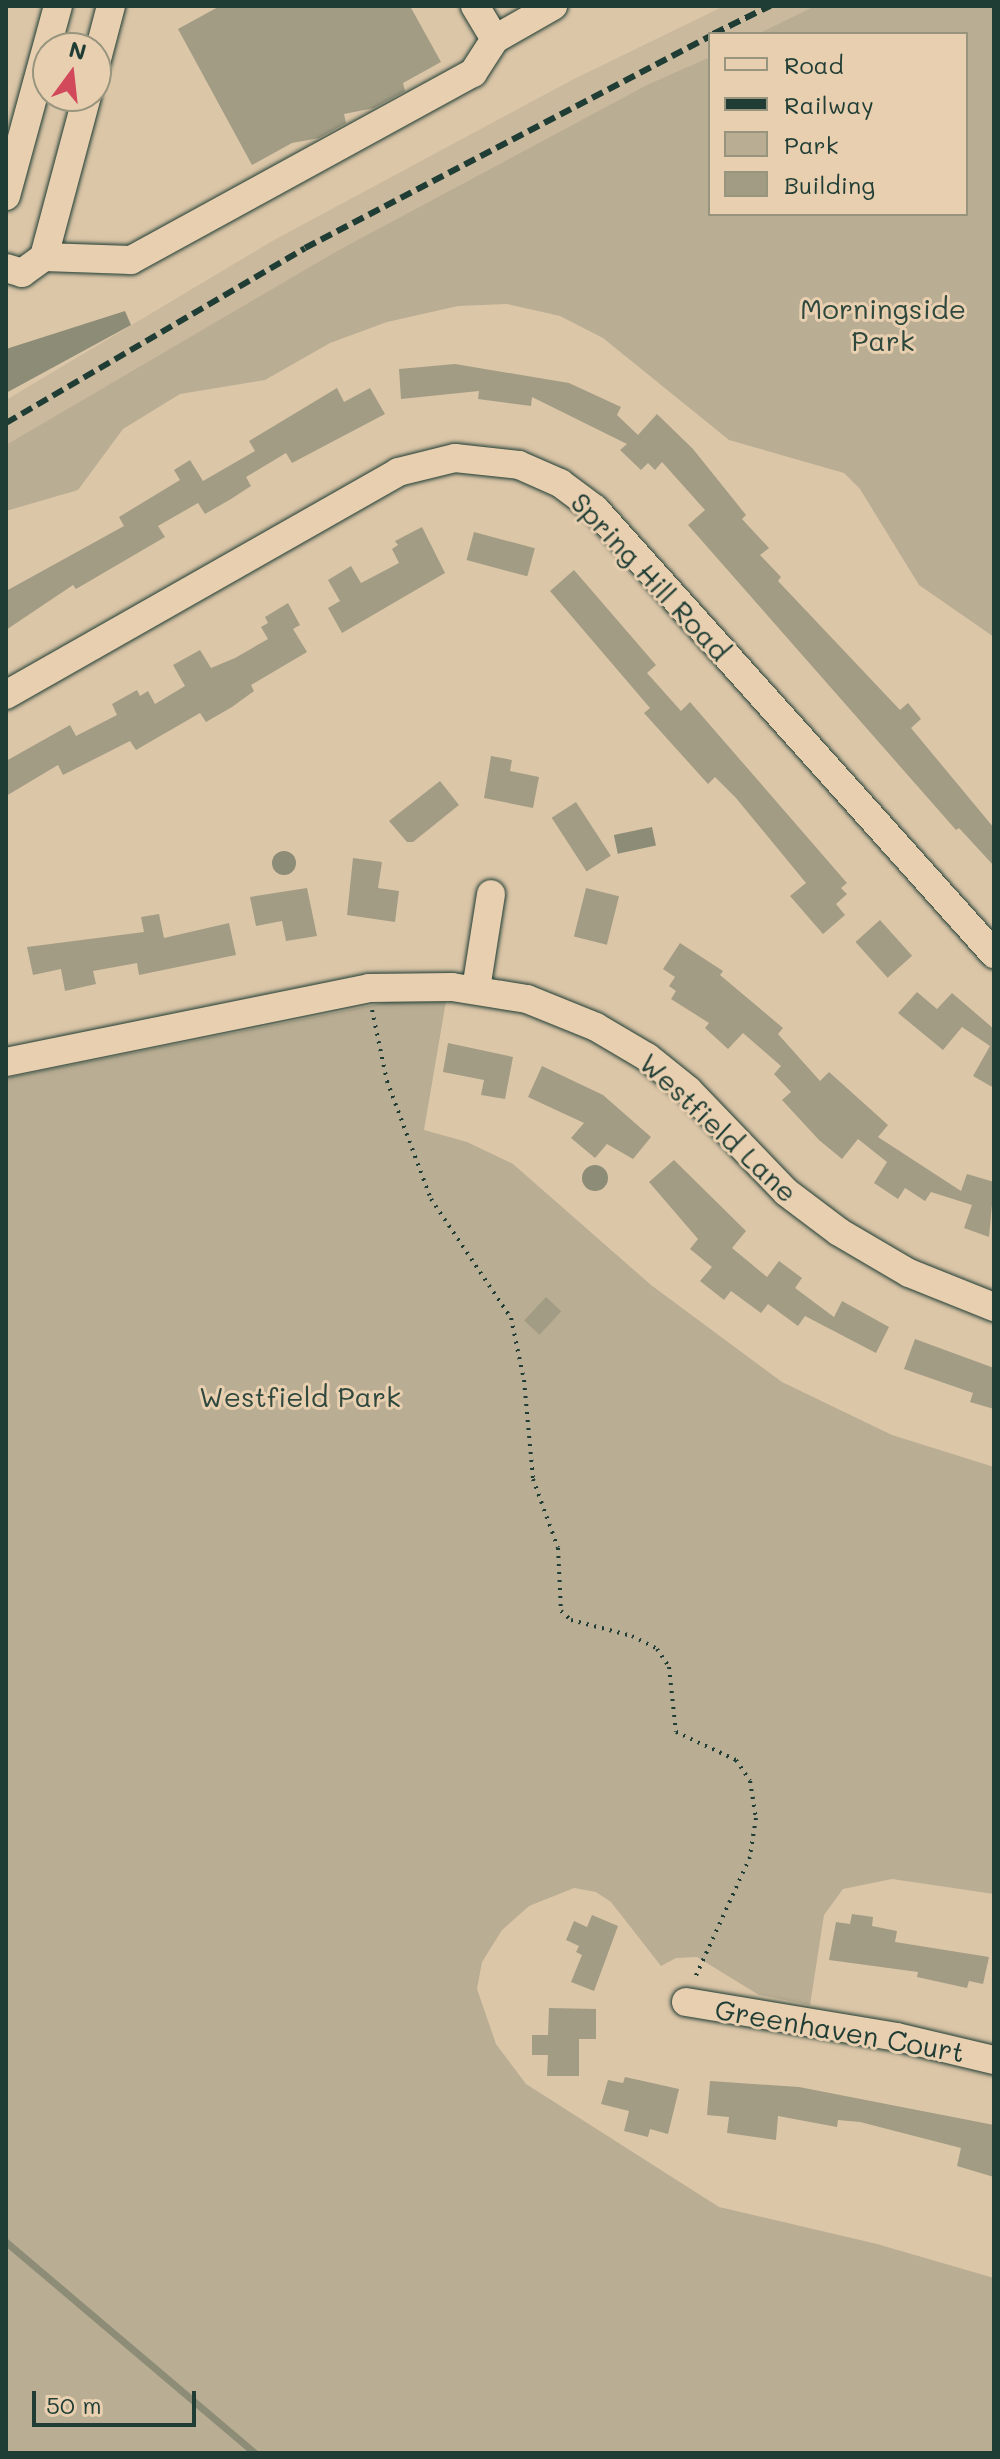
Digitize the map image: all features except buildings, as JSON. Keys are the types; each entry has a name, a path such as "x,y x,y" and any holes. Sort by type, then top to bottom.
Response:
{"street":[{"path":"6,196 58,6"},
{"path":"104,32 111,6"},
{"path":"475,6 495,39"},
{"path":"6,268 22,273 44,257 131,260 473,73 495,39 553,6"},
{"path":"44,257 83,112"},
{"name":"Spring Hill Road","path":"6,695 398,472 445,459 519,465 560,483 602,516 994,954"},
{"path":"476,989 491,894"},
{"name":"Westfield Lane","path":"6,1062 369,988 476,989 552,1007 634,1048 688,1090 786,1192 839,1232 909,1273 994,1307"},
{"name":"Greenhaven Court","path":"686,2002 897,2037 994,2060"}],"path":[{"path":"369,988 387,1081 431,1199 446,1229 511,1318 524,1380 533,1479 558,1548 561,1611 571,1620 632,1636 657,1649 669,1667 676,1732 736,1760 750,1781 756,1818 750,1857 686,2002"}],"shaded area":[{"path":"724,6 817,6 764,32 708,32 708,60 6,447 6,400 274,240 572,80"},
{"path":"125,311 131,325 6,393 6,349"},
{"path":"652,827 656,846 618,854 614,835"},
{"path":"284,851 292,855 296,863 292,871 284,875 276,871 272,863 276,855"},
{"path":"595,1165 604,1169 608,1178 604,1187 595,1191 586,1187 582,1178 586,1169"}],"green space":[{"name":"Morningside Park","path":"815,6 994,6 994,637 919,585 860,489 844,473 729,440 603,338 560,316 507,304 458,306 387,322 330,343 265,380 180,394 123,429 78,490 6,511 6,445 339,250 647,85 708,58 708,216 968,216 968,32 762,32"},
{"name":"Westfield Park","path":"398,1000 446,1001 424,1130 467,1142 513,1164 651,1285 782,1382 892,1435 994,1467 994,1894 892,1879 843,1889 824,1915 810,2005 759,1995 697,1957 676,1958 661,1966 611,1902 596,1892 574,1888 529,1906 502,1930 482,1962 477,1989 496,2044 526,2084 719,2207 877,2244 994,2278 994,2453 6,2453 6,1078"}],"waterway":[{"path":"6,2242 255,2453"}],"railway":[{"path":"717,32 770,6"},
{"path":"6,423 305,248 708,37"}]}
